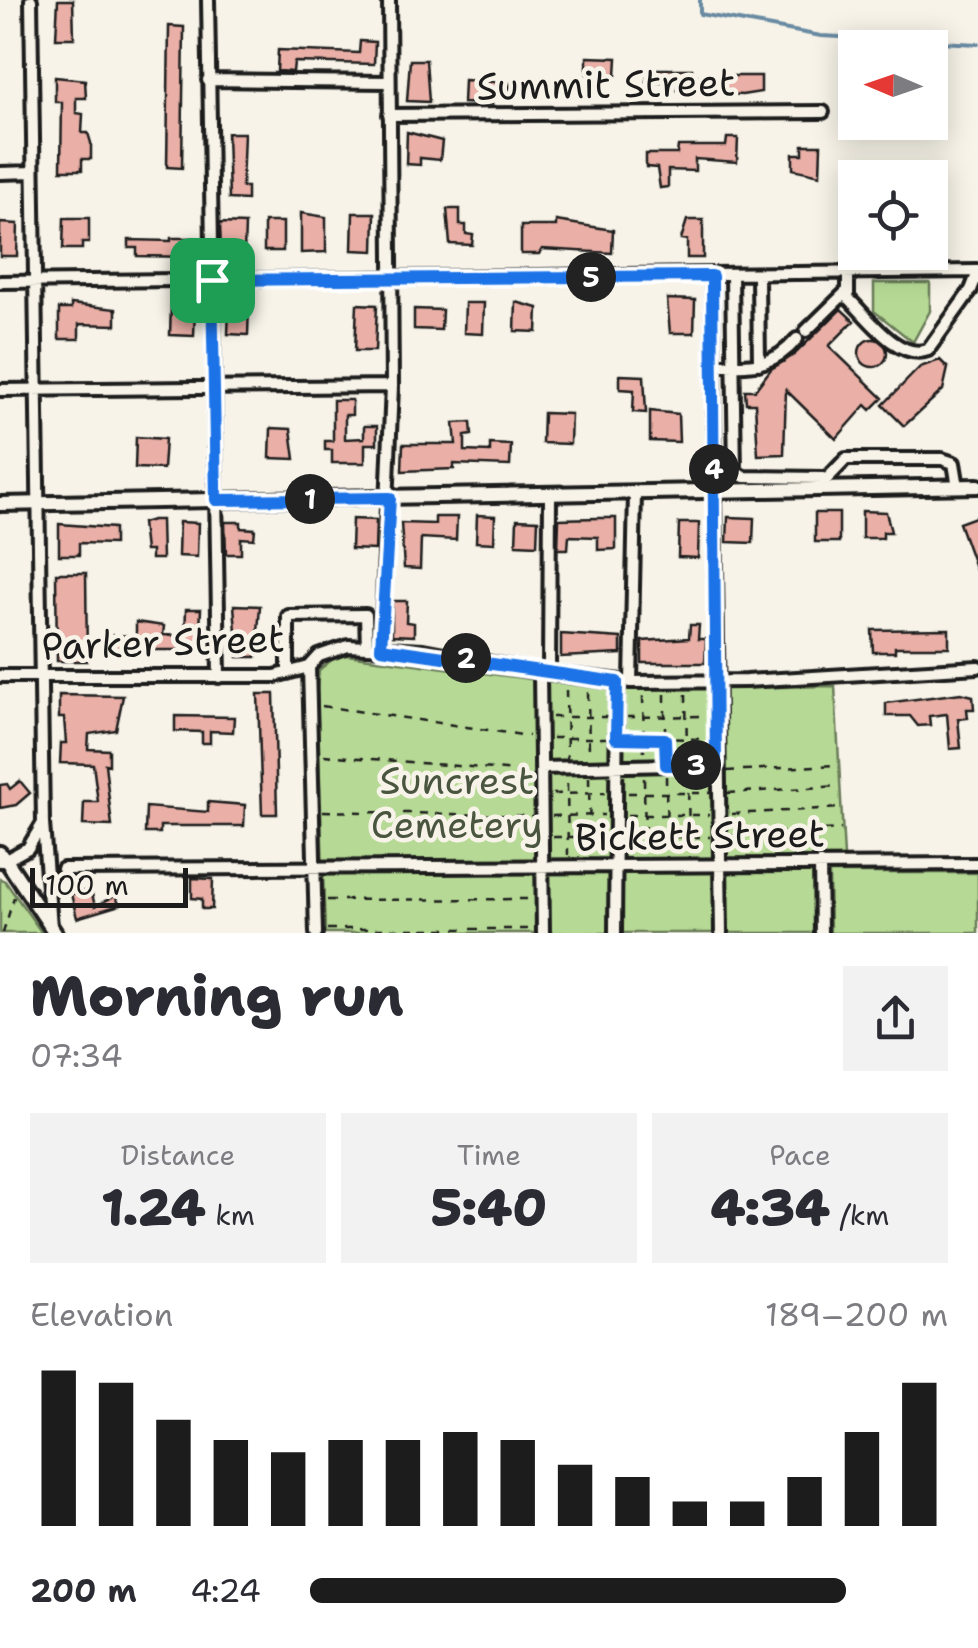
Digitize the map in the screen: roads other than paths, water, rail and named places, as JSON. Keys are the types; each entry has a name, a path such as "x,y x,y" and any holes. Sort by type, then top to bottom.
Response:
{"main road":[{"path":"0,504 550,496 714,492 822,484 978,486"},
{"path":"2,857 53,930"}],"street":[{"path":"30,0 42,822 53,930"},
{"path":"208,0 219,677"},
{"path":"381,648 392,386 389,0"},
{"path":"208,80 389,82"},
{"name":"Summit Street","path":"390,116 823,112"},
{"path":"0,173 32,172"},
{"path":"0,282 393,281 978,272 972,290 928,350 918,354 900,348 845,293"},
{"path":"714,365 759,364 780,358 845,293 848,273"},
{"path":"712,276 720,933"},
{"path":"732,276 730,365 735,472 744,477 822,484 846,459 942,458 954,463 958,487"},
{"path":"758,276 759,364"},
{"path":"0,390 392,386"},
{"path":"632,682 635,493"},
{"path":"543,931 540,738 550,496"},
{"path":"288,673 288,616 366,614 367,647"},
{"name":"Parker Street","path":"0,676 219,677 288,673 309,667 334,650 367,647 422,650 617,682 714,681 978,667"},
{"path":"309,667 314,867 322,931"},
{"path":"616,933 617,682"},
{"path":"541,770 617,765 716,768"},
{"path":"2,857 28,848 42,822"},
{"path":"820,864 820,933"},
{"name":"Bickett Street","path":"63,870 978,864"}],"waterway":[{"path":"700,0 700,14 821,36 978,44"}],"park label":[{"name":"Suncrest Cemetery","path":"457,802"}]}
